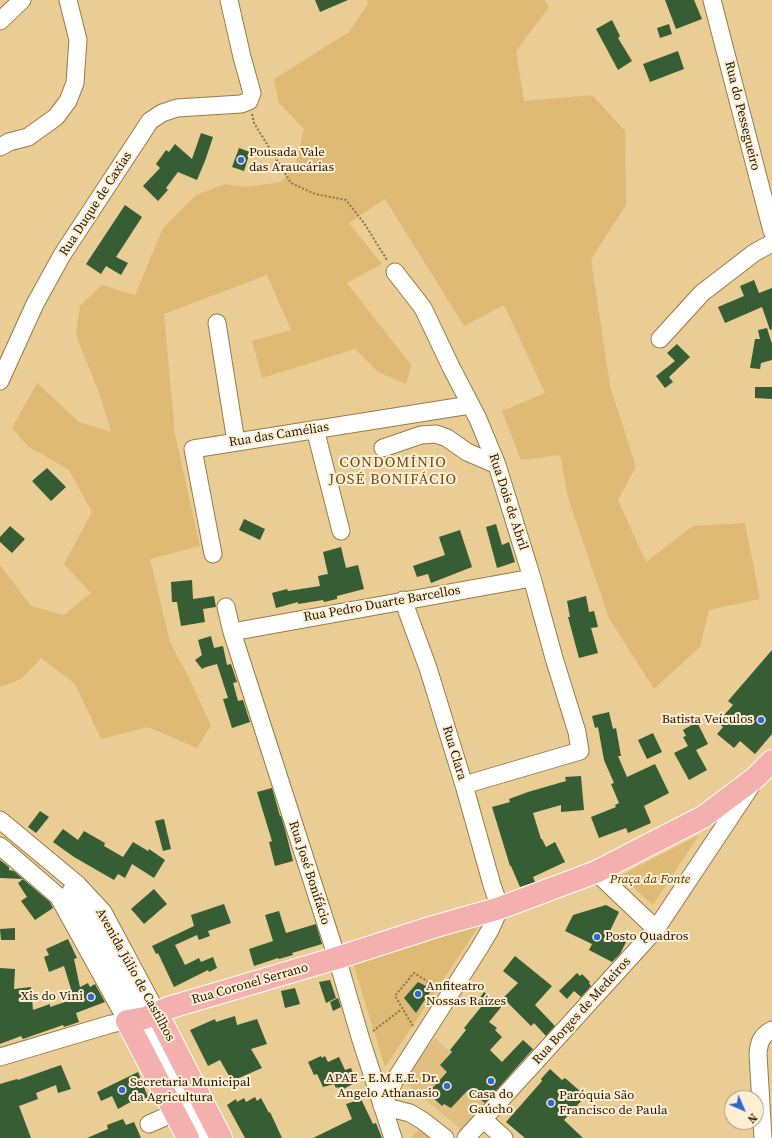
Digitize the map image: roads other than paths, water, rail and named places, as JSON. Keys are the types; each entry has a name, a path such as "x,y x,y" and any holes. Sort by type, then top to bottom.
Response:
{"main road":[{"name":"Rua Coronel Serrano","path":"143,1017 168,1008 500,908 596,872 703,816 756,778 772,761"},
{"name":"Avenida Júlio de Castilhos","path":"143,1017 157,1044 221,1138"},
{"name":"Avenida Júlio de Castilhos","path":"143,1017 157,1044 176,1112 188,1138"}],"street":[{"path":"0,21 22,0"},
{"path":"3,142 28,137 56,118 68,101 75,83 78,40 68,0"},
{"name":"Rua Duque de Caxias","path":"0,381 35,304 62,254 150,121 162,113 177,108 241,104 249,101 252,93 229,0"},
{"name":"Rua do Pessegueiro","path":"712,0 772,231"},
{"path":"660,339 702,293 754,253 772,243"},
{"name":"Rua Dois de Abril","path":"395,272 423,308 478,419 497,466 532,578 554,658 577,732 580,751 464,785"},
{"path":"217,323 236,442"},
{"name":"Rua das Camélias","path":"212,554 193,449 470,405"},
{"path":"316,429 341,531"},
{"path":"383,448 421,436 436,434 447,438 467,452 497,466"},
{"name":"Rua Pedro Duarte Barcellos","path":"232,632 403,600 532,578"},
{"name":"Rua Clara","path":"403,600 428,668 500,908"},
{"name":"Rua José Bonifácio","path":"226,607 232,632 361,1040 394,1138"},
{"name":"Rua Borges de Medeiros","path":"466,1138 484,1120 656,929 756,778"},
{"name":"Avenida Júlio de Castilhos","path":"0,820 69,890 143,1017"},
{"name":"Avenida Júlio de Castilhos","path":"0,846 103,912 143,1017"},
{"path":"596,872 656,929"},
{"path":"445,1138 410,1113 382,1106 395,1080 480,947 500,908"},
{"name":"Rua Coronel Serrano","path":"0,1057 111,1024 143,1017"},
{"path":"763,1138 758,1054 759,1041 766,1033 772,1030"},
{"path":"157,1044 204,1138"},
{"path":"149,1124 176,1112"},
{"path":"484,1120 504,1138"}],"place":[{"name":"Pousada Vale das Araucárias","path":"241,160"},
{"name":"Batista Veículos","path":"761,720"},
{"name":"Posto Quadros","path":"597,937"},
{"name":"Anfiteatro Nossas Raízes","path":"418,994"},
{"name":"Xis do Vini","path":"91,997"},
{"name":"Casa do Gaúcho","path":"491,1081"},
{"name":"APAE - E.M.E.E. Dr. Angelo Athanasio","path":"447,1086"},
{"name":"Secretaria Municipal da Agricultura","path":"122,1090"},
{"name":"Paróquia São Francisco de Paula","path":"551,1103"}],"district":[{"name":"CONDOMÍNIO JOSÉ BONIFÁCIO","path":"393,472"}],"park label":[{"name":"Praça da Fonte","path":"650,880"}]}
